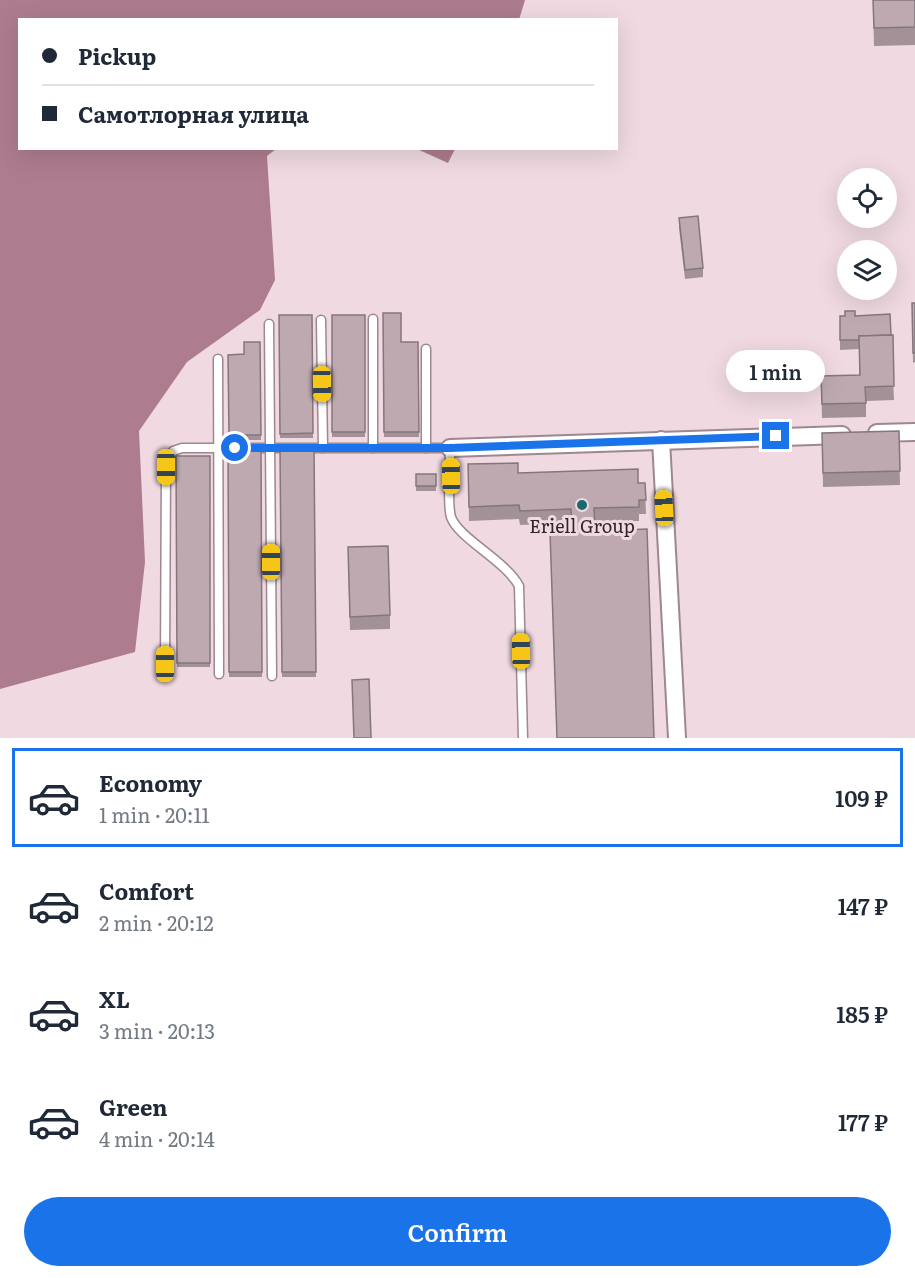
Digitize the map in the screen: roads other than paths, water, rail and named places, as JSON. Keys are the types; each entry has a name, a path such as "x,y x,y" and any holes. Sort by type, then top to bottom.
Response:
{"street":[{"path":"450,448 915,432"},
{"path":"661,440 677,738"}],"lane":[{"path":"373,319 373,448"},
{"path":"321,320 323,448"},
{"path":"269,324 272,676"},
{"path":"426,349 426,448"},
{"path":"218,359 219,674"},
{"path":"165,664 166,467 173,451 218,448 450,448 452,518 459,528 513,574 519,586 523,738"}],"place":[{"name":"Eriell Group","path":"582,505"}]}
